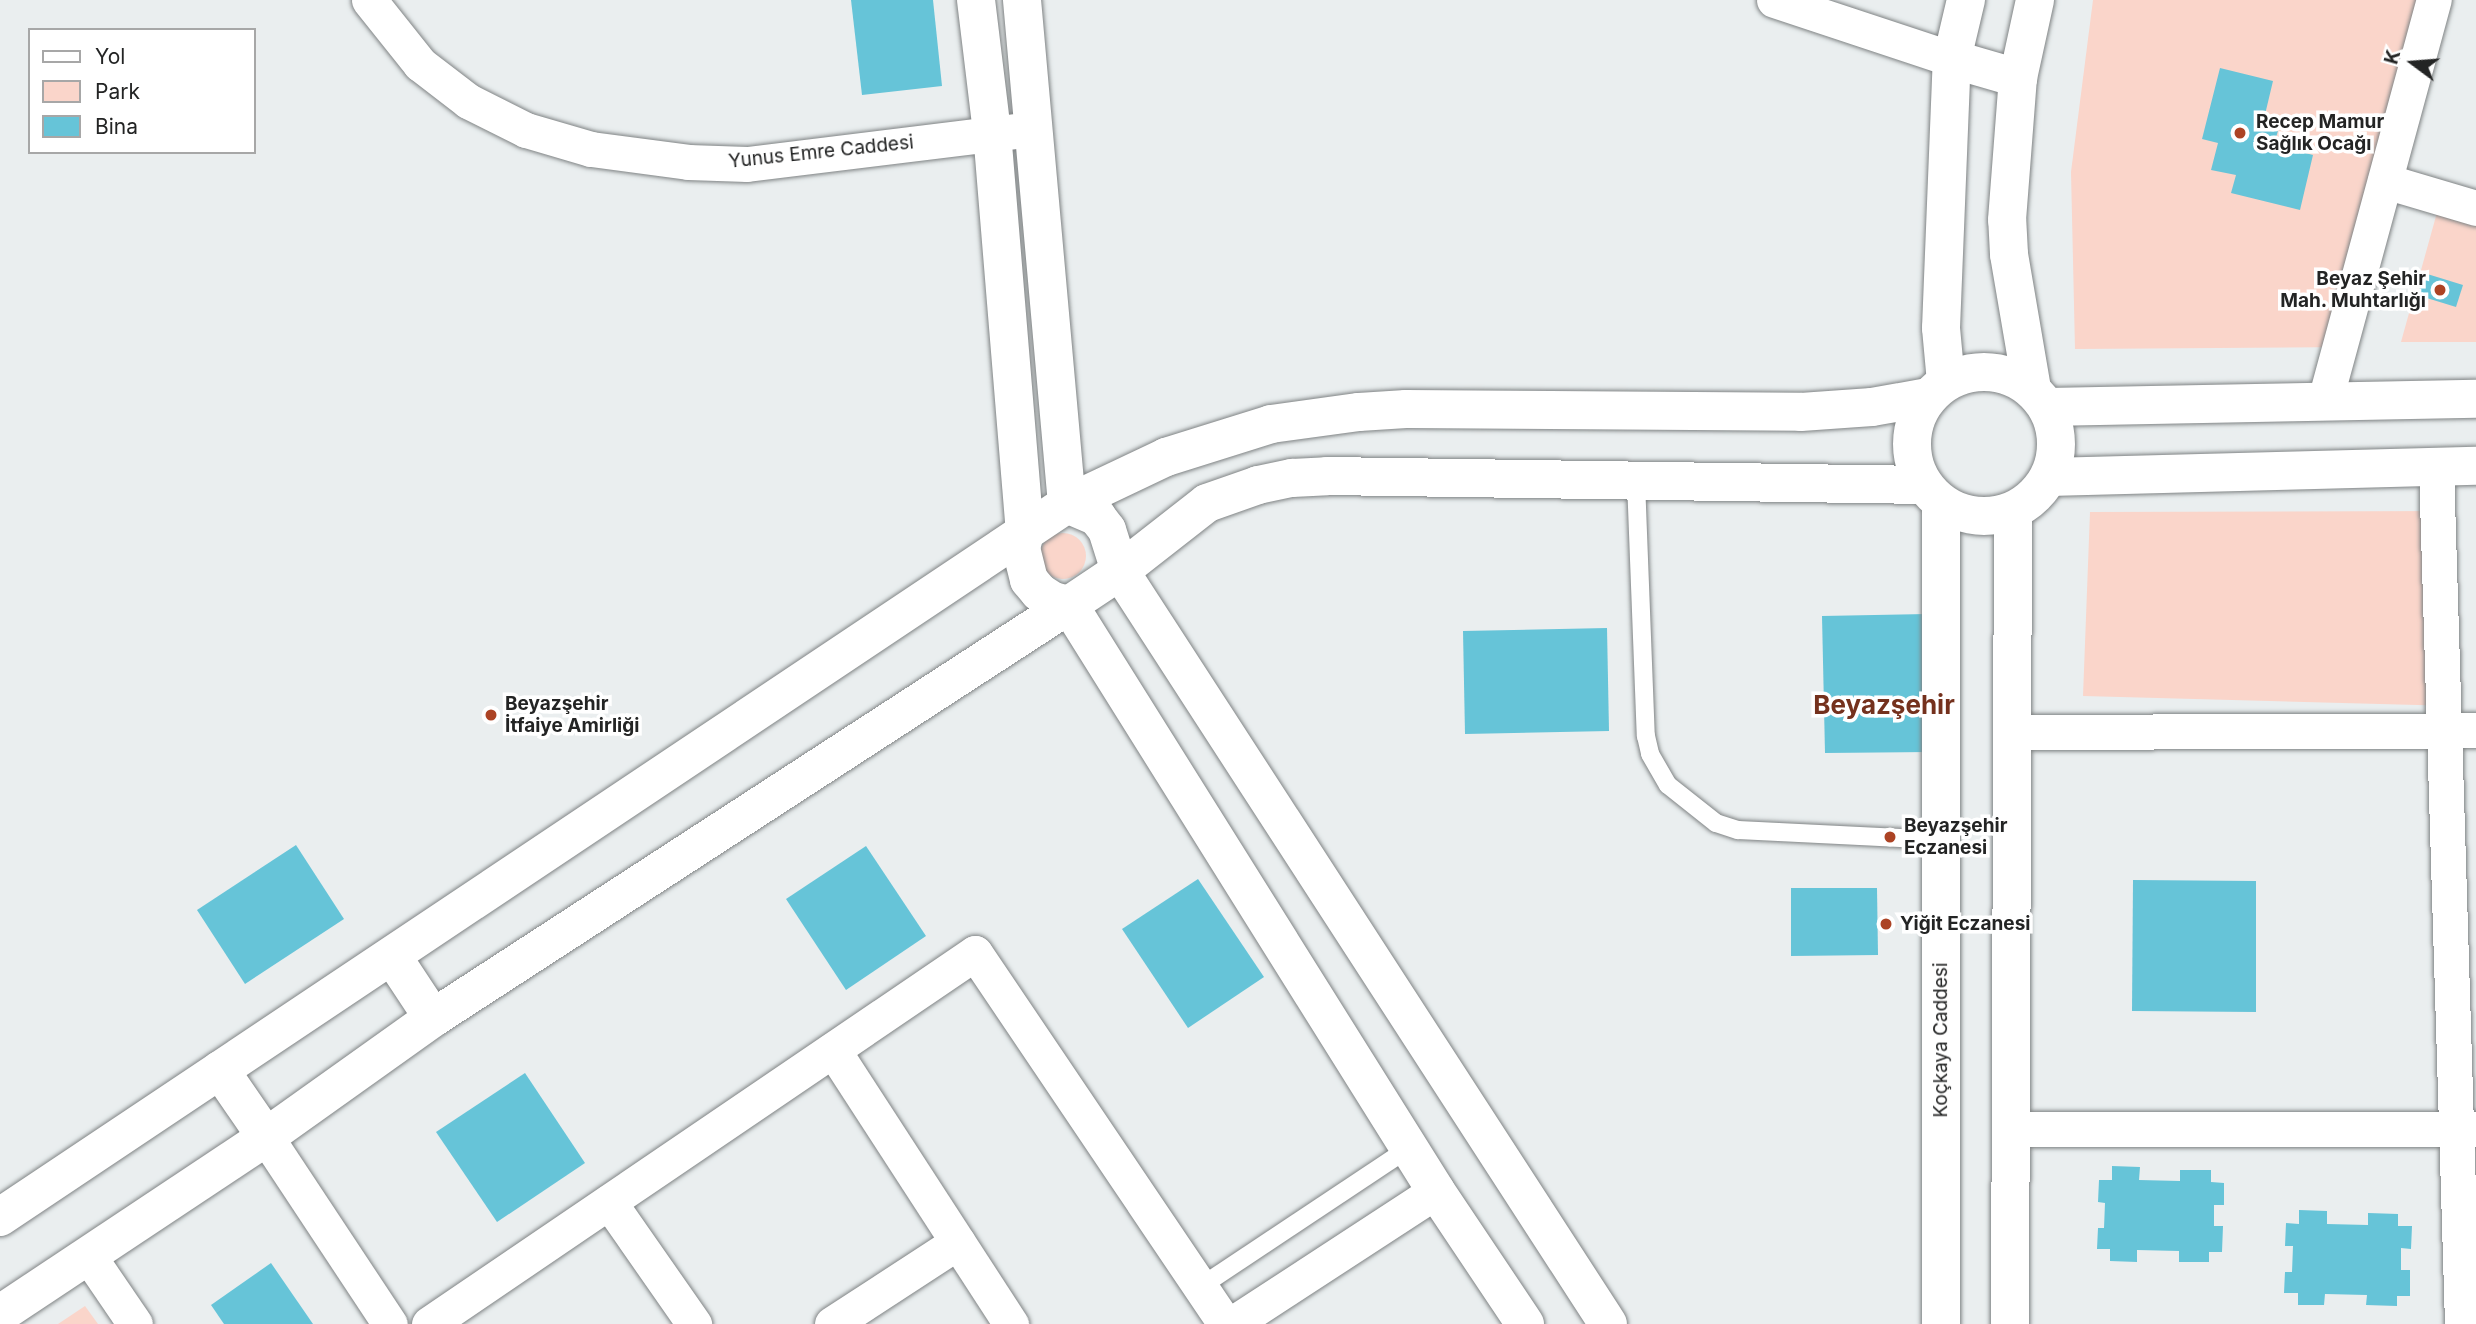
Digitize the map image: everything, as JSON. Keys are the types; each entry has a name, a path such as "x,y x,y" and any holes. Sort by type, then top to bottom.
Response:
{"main road":[{"path":"975,0 992,132 1025,533 1021,548 1029,580 1039,592 1069,605 1436,1191 1525,1324"},
{"path":"1022,0 1067,505"},
{"path":"1966,0 1952,58 1937,390 1916,417 1911,440 1914,463 1932,494 1964,514 1988,517 2013,512 2034,498 2049,477 2056,453 2055,429 2039,398 2014,287 2007,220 2018,78 2035,0"},
{"path":"1952,58 2018,78"},
{"path":"0,1217 1067,505 1132,472 1198,444 1271,424 1313,417 1406,409 1801,412 1872,407 1937,390 1967,373 1990,372 2012,377 2039,398 2325,401 2476,399"},
{"path":"2049,477 2476,466"},
{"path":"0,1314 266,1137 433,1018 1120,571 1207,503 1258,485 1292,478 1636,481 1932,494"},
{"name":"Koçkaya Caddesi","path":"1932,494 1941,840 1941,1324"},
{"path":"1067,505 1090,513 1107,530 1120,571 1608,1324"},
{"path":"2010,1324 2013,512"},
{"path":"392,956 433,1018"},
{"path":"220,1070 266,1137"}],"street":[{"name":"Yunus Emre Caddesi","path":"369,0 420,64 468,101 526,130 591,149 676,160 747,164 1033,129"},
{"path":"1774,0 1952,58"},
{"path":"2325,401 2434,0"},
{"path":"2385,180 2476,208"},
{"path":"2436,467 2460,730 2466,1129 2462,1324"},
{"path":"2013,732 2460,730"},
{"path":"429,1324 975,953 1225,1324"},
{"path":"833,1050 1011,1324"},
{"path":"2011,1129 2466,1129"},
{"path":"266,1137 390,1324"},
{"path":"1232,1324 1436,1191"},
{"path":"609,1202 694,1324"},
{"path":"832,1324 958,1242"},
{"path":"88,1255 135,1324"}],"lane":[{"path":"1636,481 1646,736 1650,754 1668,785 1716,823 1738,830 1941,840"},
{"path":"1200,1287 1409,1148"}],"green space":[{"path":"2093,0 2448,0 2353,347 2075,349 2071,172"},
{"path":"2443,191 2476,201 2476,342 2401,342"},
{"path":"2454,511 2455,706 2083,696 2090,512"},
{"path":"1063,533 1079,540 1086,556 1079,572 1063,579 1047,572 1040,556 1047,540"},
{"path":"85,1306 98,1324 58,1324"}],"building":[{"path":"851,0 933,0 942,86 862,95"},
{"name":"Recep Mamur Sağlık Ocağı","path":"2220,68 2273,81 2263,123 2279,127 2274,145 2313,155 2300,210 2231,193 2236,175 2211,170 2218,143 2202,139"},
{"name":"Beyaz Şehir Mah. Muhtarlığı","path":"2424,273 2463,285 2456,307 2417,295"},
{"path":"1927,614 1930,752 1825,753 1822,616"},
{"path":"1607,628 1609,731 1465,734 1463,631"},
{"path":"296,845 344,919 245,984 197,910"},
{"path":"866,846 926,936 846,990 786,899"},
{"path":"1198,879 1264,977 1188,1028 1122,929"},
{"path":"2133,880 2256,881 2256,1012 2132,1011"},
{"path":"1791,888 1877,888 1878,955 1791,956"},
{"path":"525,1073 585,1163 497,1222 436,1132"},
{"path":"2112,1166 2140,1167 2139,1180 2180,1181 2180,1170 2211,1170 2211,1182 2224,1183 2224,1205 2214,1205 2214,1226 2223,1226 2222,1252 2209,1252 2209,1262 2179,1262 2179,1251 2137,1250 2137,1262 2110,1261 2110,1249 2097,1249 2098,1228 2104,1228 2105,1203 2098,1202 2099,1180 2112,1180"},
{"path":"2299,1210 2327,1211 2327,1224 2368,1225 2368,1213 2398,1214 2398,1226 2412,1226 2411,1249 2401,1248 2401,1270 2410,1270 2410,1296 2397,1296 2397,1306 2366,1305 2367,1295 2325,1294 2324,1305 2298,1305 2298,1293 2284,1293 2285,1272 2292,1272 2293,1246 2285,1246 2286,1223 2299,1224"},
{"path":"271,1263 313,1324 224,1324 211,1305"}],"place":[{"name":"Recep Mamur Sağlık Ocağı","path":"2240,133"},
{"name":"Beyaz Şehir Mah. Muhtarlığı","path":"2440,290"},
{"name":"Beyazşehir İtfaiye Amirliği","path":"491,715"},
{"name":"Beyazşehir Eczanesi","path":"1890,837"},
{"name":"Yiğit Eczanesi","path":"1886,924"}],"district":[{"name":"Beyazşehir","path":"1884,705"}]}
